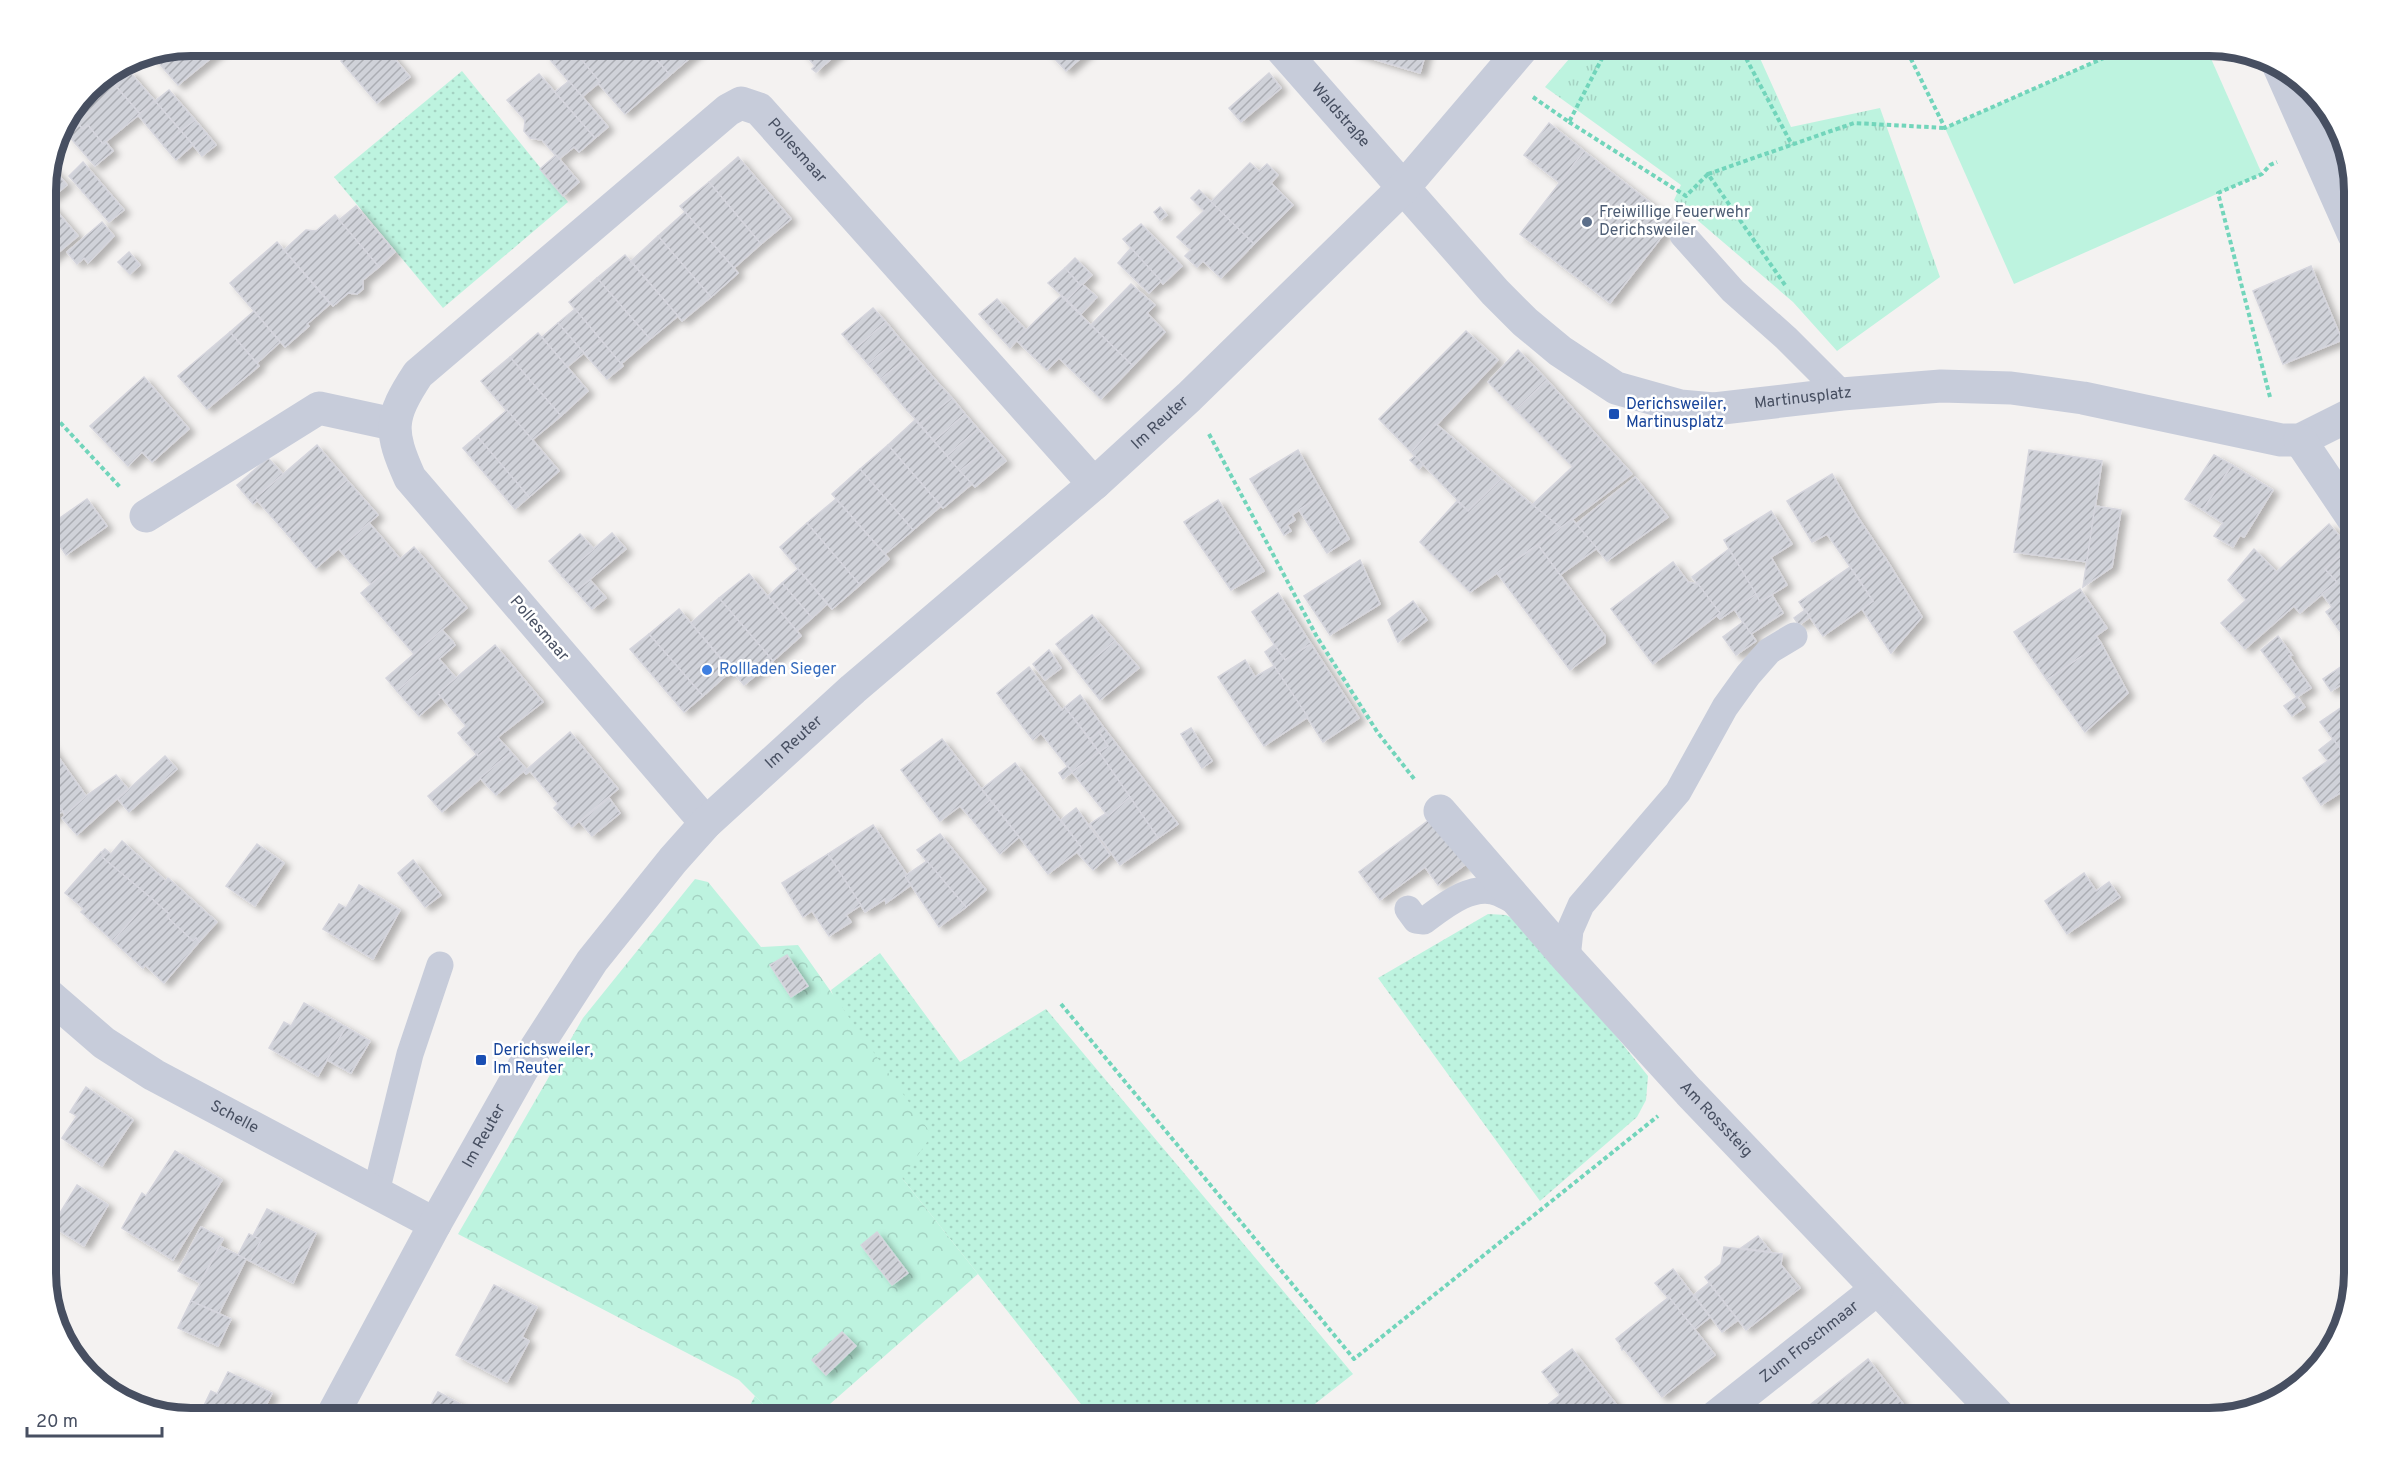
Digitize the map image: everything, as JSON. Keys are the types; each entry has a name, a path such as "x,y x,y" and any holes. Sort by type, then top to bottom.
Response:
{"street":[{"name":"Waldstraße","path":"1288,56 1404,188"},
{"path":"1404,188 1509,56"},
{"path":"2284,79 2343,211"},
{"name":"Pollesmaar","path":"705,823 410,478 398,451 393,424 400,400 417,374 728,110 741,103 759,109 1094,484"},
{"name":"Martinusplatz","path":"1404,188 1495,292 1525,322 1560,351 1616,388 1680,406 1714,409 1842,394 1941,386 2011,388 2084,398 2290,440"},
{"name":"Im Reuter","path":"336,1408 435,1224 523,1068 592,961 705,823 853,689 1094,484 1190,397 1404,188"},
{"path":"146,516 319,408 393,424"},
{"path":"2343,417 2290,440 2343,507"},
{"name":"Am Rosssteig","path":"1440,811 1689,1092 1991,1408"},
{"name":"Schelle","path":"56,1002 104,1043 154,1075 435,1224"},
{"name":"Zum Froschmaar","path":"1727,1408 1877,1289"}],"lane":[{"path":"1683,235 1733,291 1786,338 1842,394"},
{"path":"1567,957 1570,930 1581,904 1677,792 1725,707 1748,675 1769,651 1794,636"},
{"path":"1408,909 1416,920 1424,921 1468,893 1481,889 1498,892 1521,904"},
{"path":"376,1192 410,1054 440,965"}],"path":[{"path":"1515,56 1535,100 1686,196 1708,174 1854,123 1945,128 2108,56"},
{"path":"1569,122 1603,56"},
{"path":"1745,56 1792,145"},
{"path":"1909,56 1945,128"},
{"path":"2290,440 2218,193 2262,174 2270,165 2314,148"},
{"path":"1708,174 1788,289"},
{"path":"1190,397 1317,637 1378,733 1440,811"},
{"path":"56,418 146,516"},
{"path":"1061,1004 1354,1359 1689,1092"}],"green space":[{"path":"1572,56 1759,56 1791,127 1880,108 1940,277 1837,351 1793,302 1674,200 1681,185 1545,87"},
{"path":"2108,56 2210,56 2262,174 2014,284 1945,128"},
{"path":"462,71 568,202 443,308 334,177"},
{"path":"695,879 708,882 761,947 798,945 932,1135 902,1178 978,1274 825,1408 767,1408 739,1380 458,1234 583,1018"},
{"path":"1488,914 1506,915 1529,927 1648,1076 1646,1100 1637,1117 1540,1201 1378,978"},
{"path":"880,953 960,1062 1046,1009 1353,1374 1310,1408 1084,1408 902,1178 831,990"},
{"path":"755,1396 767,1408 748,1408"}],"building":[{"path":"182,56 214,56 178,85 156,60"},
{"path":"347,56 392,56 410,77 377,103 341,61"},
{"path":"547,56 580,56 600,82 582,97"},
{"path":"584,56 654,56 670,75 625,114 581,59"},
{"path":"654,56 692,56 670,75"},
{"path":"806,56 834,56 816,72 812,69 815,66"},
{"path":"1052,56 1083,56 1066,71"},
{"path":"1363,56 1425,56 1420,73"},
{"path":"129,71 155,101 140,114 115,85"},
{"path":"1269,73 1281,88 1241,122 1229,108"},
{"path":"539,74 595,138 579,152 574,147 559,159 542,140 530,138 524,131 525,120 507,100"},
{"path":"111,81 140,114 103,144 88,125 83,129 75,121 95,95"},
{"path":"569,81 608,127 595,138 555,92"},
{"path":"169,90 195,120 181,131 155,101"},
{"path":"155,101 181,131 164,146 138,115"},
{"path":"195,120 207,134 193,145 181,131"},
{"path":"1549,123 1584,151 1560,183 1524,155"},
{"path":"79,125 83,129 88,125 103,144 106,142 113,151 95,166 68,135"},
{"path":"181,131 193,145 176,160 164,146"},
{"path":"207,134 216,145 202,156 193,145"},
{"path":"1584,151 1674,221 1610,303 1520,234"},
{"path":"556,155 579,182 563,196 540,169"},
{"path":"738,157 791,219 761,244 709,182"},
{"path":"83,162 124,210 109,222 69,176"},
{"path":"1250,163 1259,171 1267,164 1278,175 1271,183 1293,205 1254,244 1211,202"},
{"path":"57,173 67,185 56,194"},
{"path":"709,182 761,244 734,268 680,206"},
{"path":"1199,190 1254,244 1221,278 1203,261 1197,267 1185,256 1191,250 1177,237 1204,211 1191,198"},
{"path":"356,206 395,252 379,267 339,220"},
{"path":"1160,207 1167,215 1160,220 1154,212"},
{"path":"56,210 78,236 56,255"},
{"path":"685,212 738,273 711,297 658,236"},
{"path":"335,215 379,267 363,280 363,289 357,294 348,293 333,306 284,250 306,230 316,231"},
{"path":"102,222 114,236 88,263 84,258 77,264 67,252"},
{"path":"1141,224 1182,266 1163,284 1123,239"},
{"path":"658,236 711,297 682,321 631,261"},
{"path":"277,242 330,304 285,347 230,283"},
{"path":"1131,248 1161,281 1149,293 1118,263"},
{"path":"129,252 140,265 130,274 118,262"},
{"path":"625,255 678,316 650,339 597,278"},
{"path":"1075,258 1092,275 1081,286 1065,268"},
{"path":"2311,266 2342,340 2283,364 2253,291"},
{"path":"1065,268 1081,286 1067,300 1048,283"},
{"path":"597,278 650,339 621,364 569,302"},
{"path":"1082,284 1097,297 1081,314 1067,300"},
{"path":"1131,284 1155,305 1147,313 1165,332 1133,366 1091,325"},
{"path":"1061,296 1133,366 1101,399 1059,358 1047,370 1016,340"},
{"path":"997,299 1026,330 1010,348 979,314"},
{"path":"873,308 886,322 855,349 842,334"},
{"path":"575,309 601,340 584,353 558,323"},
{"path":"254,311 280,342 257,363 230,332"},
{"path":"886,322 899,338 868,364 855,349"},
{"path":"558,323 584,353 567,367 542,337"},
{"path":"1466,331 1498,360 1411,452 1379,419"},
{"path":"230,332 259,366 207,409 178,376"},
{"path":"538,333 588,391 561,416 510,357"},
{"path":"899,338 912,353 881,379 868,364"},
{"path":"601,340 623,366 607,379 584,353"},
{"path":"1518,350 1547,380 1516,410 1488,382"},
{"path":"912,353 925,368 894,395 881,379"},
{"path":"510,357 561,416 532,440 481,381"},
{"path":"925,368 938,383 907,410 894,395"},
{"path":"144,377 189,429 152,462 142,452 128,466 90,426"},
{"path":"1547,380 1601,440 1573,467 1516,410"},
{"path":"938,383 952,398 920,424 907,410"},
{"path":"952,398 965,414 934,441 920,424"},
{"path":"507,410 559,471 529,497 477,436"},
{"path":"965,414 978,429 947,456 934,441"},
{"path":"915,420 972,484 943,508 888,445"},
{"path":"1436,424 1501,479 1468,511 1411,452"},
{"path":"978,429 992,445 960,471 947,456"},
{"path":"477,436 529,497 515,509 463,448"},
{"path":"1601,440 1632,474 1561,528 1532,505"},
{"path":"317,445 347,480 287,534 255,498"},
{"path":"888,445 941,506 913,530 860,469"},
{"path":"992,445 1006,461 975,487 960,471"},
{"path":"1298,450 1323,494 1292,515 1295,520 1287,525 1291,531 1284,535 1250,479"},
{"path":"2029,450 2102,461 2087,562 2014,552"},
{"path":"2214,455 2232,465 2203,510 2185,499"},
{"path":"1415,456 1423,464 1419,469 1410,460"},
{"path":"268,458 283,474 255,498 258,500 253,504 237,485"},
{"path":"2232,465 2273,490 2244,537 2240,535 2233,547 2214,536 2223,523 2203,510"},
{"path":"860,469 913,530 885,554 832,494"},
{"path":"1832,474 1886,559 1860,581 1827,534 1812,542 1787,501"},
{"path":"1635,477 1668,517 1607,561 1576,524"},
{"path":"1501,479 1561,528 1470,592 1420,542 1457,501 1468,511"},
{"path":"347,480 378,515 316,568 287,534"},
{"path":"1323,494 1349,539 1327,553 1299,510"},
{"path":"87,499 107,526 66,555 56,540 56,521"},
{"path":"836,499 889,559 860,585 807,523"},
{"path":"1218,500 1264,571 1231,590 1184,522"},
{"path":"2095,506 2121,510 2112,567 2083,587"},
{"path":"1771,511 1792,544 1771,557 1787,585 1760,602 1724,540"},
{"path":"1572,519 1597,548 1560,575 1538,545"},
{"path":"369,523 384,540 354,566 339,549"},
{"path":"807,523 860,585 832,609 780,547"},
{"path":"2329,524 2343,540 2343,554 2325,569 2337,582 2300,613 2294,606 2245,649 2221,623"},
{"path":"612,533 626,549 576,591 562,576"},
{"path":"580,534 594,549 562,576 549,561"},
{"path":"384,540 400,559 371,584 354,566"},
{"path":"1538,545 1605,636 1605,643 1570,670 1497,573"},
{"path":"414,547 467,608 414,654 361,593"},
{"path":"1729,549 1756,594 1720,619 1717,616 1720,613 1692,577"},
{"path":"2254,549 2277,572 2246,600 2228,580"},
{"path":"2343,554 2343,636 2326,612 2332,607 2322,594 2337,582 2325,569"},
{"path":"1886,559 1922,617 1891,653 1862,609 1873,601 1860,581"},
{"path":"1360,560 1380,604 1330,635 1304,596"},
{"path":"1673,562 1688,582 1698,584 1720,613 1653,664 1611,609"},
{"path":"1850,567 1873,601 1823,636 1799,602"},
{"path":"798,569 827,604 812,618 782,583"},
{"path":"749,574 801,636 773,661 719,598"},
{"path":"590,580 606,598 592,609 576,591"},
{"path":"782,583 812,618 797,631 768,596"},
{"path":"2080,589 2107,628 2096,636 2101,643 2047,680 2014,632"},
{"path":"1278,593 1311,644 1285,660 1252,612"},
{"path":"1756,594 1760,602 1772,595 1783,613 1751,634 1734,609"},
{"path":"719,598 773,661 744,685 691,623"},
{"path":"1413,601 1427,620 1398,642 1388,620"},
{"path":"679,609 731,671 703,696 649,634"},
{"path":"1805,610 1810,617 1799,625 1794,618"},
{"path":"1092,615 1115,641 1078,672 1056,644"},
{"path":"1743,622 1756,641 1736,655 1723,637"},
{"path":"442,630 453,642 397,691 386,678"},
{"path":"649,634 703,696 684,712 630,649"},
{"path":"2278,636 2311,688 2297,697 2261,650"},
{"path":"1115,641 1139,668 1100,700 1078,672"},
{"path":"453,642 455,645 439,659 456,678 438,693 441,697 419,716 397,691"},
{"path":"2101,643 2128,693 2085,732 2047,680"},
{"path":"1311,644 1359,718 1323,742 1265,652 1274,645 1285,660"},
{"path":"495,645 543,702 498,737 499,739 478,756 458,733 466,726 438,693"},
{"path":"1049,650 1061,668 1045,680 1033,664"},
{"path":"1245,660 1255,677 1274,666 1308,717 1264,746 1218,677"},
{"path":"2343,665 2343,683 2331,691 2323,679"},
{"path":"1029,667 1062,710 1065,707 1099,752 1072,772 1041,733 1033,740 997,693"},
{"path":"1080,695 1104,728 1090,739 1065,707"},
{"path":"2297,697 2305,707 2292,716 2284,706"},
{"path":"2342,707 2344,750 2342,751 2320,722"},
{"path":"1104,728 1178,824 1158,838 1099,752 1108,746 1099,732"},
{"path":"1191,728 1212,761 1202,768 1181,734"},
{"path":"570,732 618,789 572,827 554,808 558,804 530,771 526,774 524,772"},
{"path":"1099,732 1108,746 1099,752 1090,739"},
{"path":"499,739 511,752 442,812 428,796 477,754 478,756"},
{"path":"942,739 990,800 970,817 960,806 940,821 901,770"},
{"path":"2333,739 2342,751 2328,761 2319,750"},
{"path":"2344,750 2344,791 2321,805 2303,778"},
{"path":"511,752 526,769 496,795 480,778"},
{"path":"1099,752 1130,797 1108,816 1072,772"},
{"path":"56,754 86,796 65,815 61,809 58,810 56,807"},
{"path":"165,756 177,769 129,812 118,799"},
{"path":"1015,763 1082,848 1048,874 982,789"},
{"path":"1068,766 1072,772 1063,779 1059,773"},
{"path":"116,775 128,789 77,835 62,818 86,796"},
{"path":"1130,797 1158,838 1120,865 1090,824 1105,814 1108,816"},
{"path":"609,798 620,813 592,836 580,822"},
{"path":"990,800 1019,837 1000,854 970,817"},
{"path":"56,807 63,811 56,816"},
{"path":"1076,808 1110,855 1093,870 1077,852 1082,848 1061,820"},
{"path":"1433,817 1467,863 1438,885 1425,867 1380,900 1359,872"},
{"path":"873,825 907,875 905,876 911,885 886,903 885,899 865,912 828,854"},
{"path":"940,834 986,890 966,907 917,850"},
{"path":"122,841 166,881 151,898 102,857 104,855 101,853 105,849 111,854"},
{"path":"257,844 284,863 255,906 226,886"},
{"path":"101,852 104,855 102,857 151,898 113,941 81,912 84,909 65,893"},
{"path":"828,854 861,905 846,915 851,922 829,936 812,911 803,917 782,883"},
{"path":"413,860 441,895 425,907 398,873"},
{"path":"927,861 966,907 939,927 905,876"},
{"path":"2084,873 2096,891 2109,882 2120,897 2067,934 2045,901"},
{"path":"168,878 217,922 199,942 196,938 193,941 167,917 169,914 151,898"},
{"path":"359,885 400,910 373,959 323,929 339,904 346,908"},
{"path":"151,898 169,914 167,917 193,941 196,938 199,942 164,983 145,965 143,968 113,941"},
{"path":"787,955 808,986 791,997 770,965"},
{"path":"304,1003 346,1027 318,1076 269,1048 284,1022 291,1026"},
{"path":"346,1027 370,1041 351,1073 327,1060"},
{"path":"86,1087 133,1120 102,1166 62,1138 77,1116 70,1112"},
{"path":"175,1151 222,1180 173,1260 122,1228 142,1193 146,1196"},
{"path":"77,1185 108,1205 84,1246 56,1228 56,1219"},
{"path":"267,1209 316,1233 293,1283 250,1261 261,1240 253,1236"},
{"path":"201,1227 223,1239 200,1283 178,1271"},
{"path":"877,1232 908,1273 892,1285 861,1245"},
{"path":"249,1234 261,1240 250,1261 238,1255"},
{"path":"1758,1236 1771,1252 1741,1248"},
{"path":"220,1246 246,1259 219,1313 191,1301"},
{"path":"1724,1247 1782,1254 1781,1265 1800,1288 1746,1330 1705,1277 1721,1264"},
{"path":"1673,1269 1710,1317 1695,1329 1655,1283"},
{"path":"1709,1283 1738,1320 1722,1332 1694,1295"},
{"path":"494,1285 537,1307 522,1337 529,1341 507,1382 456,1355"},
{"path":"1669,1297 1715,1355 1662,1397 1624,1349 1622,1350 1616,1339"},
{"path":"191,1301 231,1319 218,1346 178,1328"},
{"path":"842,1332 856,1346 826,1375 812,1360"},
{"path":"1572,1349 1619,1408 1544,1408 1560,1395 1542,1372"},
{"path":"1868,1359 1903,1404 1898,1408 1812,1408 1810,1405"},
{"path":"228,1372 272,1393 265,1408 203,1408 211,1391 217,1394"},
{"path":"438,1392 468,1408 429,1408"}],"place":[{"name":"Freiwillige Feuerwehr Derichsweiler","path":"1587,222"},
{"name":"Derichsweiler, Martinusplatz","path":"1614,414"},
{"name":"Rollladen Sieger","path":"707,670"},
{"name":"Derichsweiler, Im Reuter","path":"481,1060"}]}
